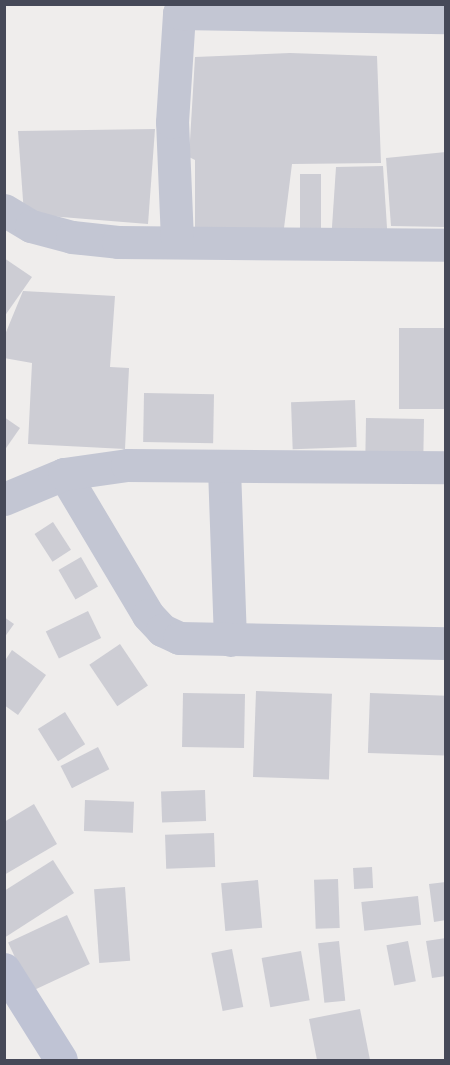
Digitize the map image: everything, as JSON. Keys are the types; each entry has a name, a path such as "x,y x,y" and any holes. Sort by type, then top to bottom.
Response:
{"main road":[{"path":"4,969 61,1060"}],"street":[{"path":"177,240 172,122 179,13 446,17"},
{"path":"4,210 31,226 72,237 118,242 177,240 446,245"},
{"path":"4,499 64,474 166,463 224,468 446,467"},
{"path":"224,468 230,640"},
{"path":"64,474 131,588 162,630 179,638 446,643"}],"building":[{"path":"290,53 377,56 381,163 292,164 283,236 195,235 195,160 189,157 195,57"},
{"path":"155,129 148,224 24,214 18,131"},
{"path":"446,152 446,227 391,226 386,158"},
{"path":"383,166 388,243 331,242 336,167"},
{"path":"300,174 321,174 321,242 300,242"},
{"path":"4,258 32,277 4,317"},
{"path":"23,291 115,296 110,367 129,368 125,449 28,444 32,363 4,358 4,337"},
{"path":"399,328 446,328 446,409 399,409"},
{"path":"144,393 214,394 213,443 143,442"},
{"path":"355,400 357,447 293,449 291,402"},
{"path":"4,417 20,428 4,451"},
{"path":"366,418 424,419 423,458 365,457"},
{"path":"53,522 71,550 53,562 35,534"},
{"path":"81,557 98,586 75,599 58,570"},
{"path":"88,611 101,638 59,659 46,632"},
{"path":"4,617 14,624 4,638"},
{"path":"120,644 148,685 117,706 89,665"},
{"path":"12,650 46,675 18,715 4,705 4,662"},
{"path":"256,691 332,694 329,780 253,777"},
{"path":"183,693 245,694 244,748 182,747"},
{"path":"370,693 446,696 444,756 368,753"},
{"path":"65,712 85,744 58,761 38,729"},
{"path":"98,747 109,769 72,788 61,766"},
{"path":"205,790 206,821 162,823 161,792"},
{"path":"85,800 134,802 133,833 84,831"},
{"path":"34,804 57,844 4,875 4,822"},
{"path":"214,833 215,867 166,869 165,835"},
{"path":"53,860 74,893 4,938 4,891"},
{"path":"372,867 373,888 354,889 353,868"},
{"path":"338,879 340,928 316,929 314,880"},
{"path":"258,880 262,928 225,931 221,883"},
{"path":"446,882 446,920 434,922 429,884"},
{"path":"125,887 130,961 99,963 94,889"},
{"path":"418,896 421,925 364,931 361,902"},
{"path":"67,915 90,964 31,991 8,942"},
{"path":"446,938 446,976 432,978 426,941"},
{"path":"339,941 345,1001 324,1003 318,943"},
{"path":"408,941 416,981 394,985 386,945"},
{"path":"232,949 243,1007 223,1011 211,953"},
{"path":"301,951 310,1000 270,1007 262,958"},
{"path":"360,1009 370,1060 317,1060 309,1019"}]}
